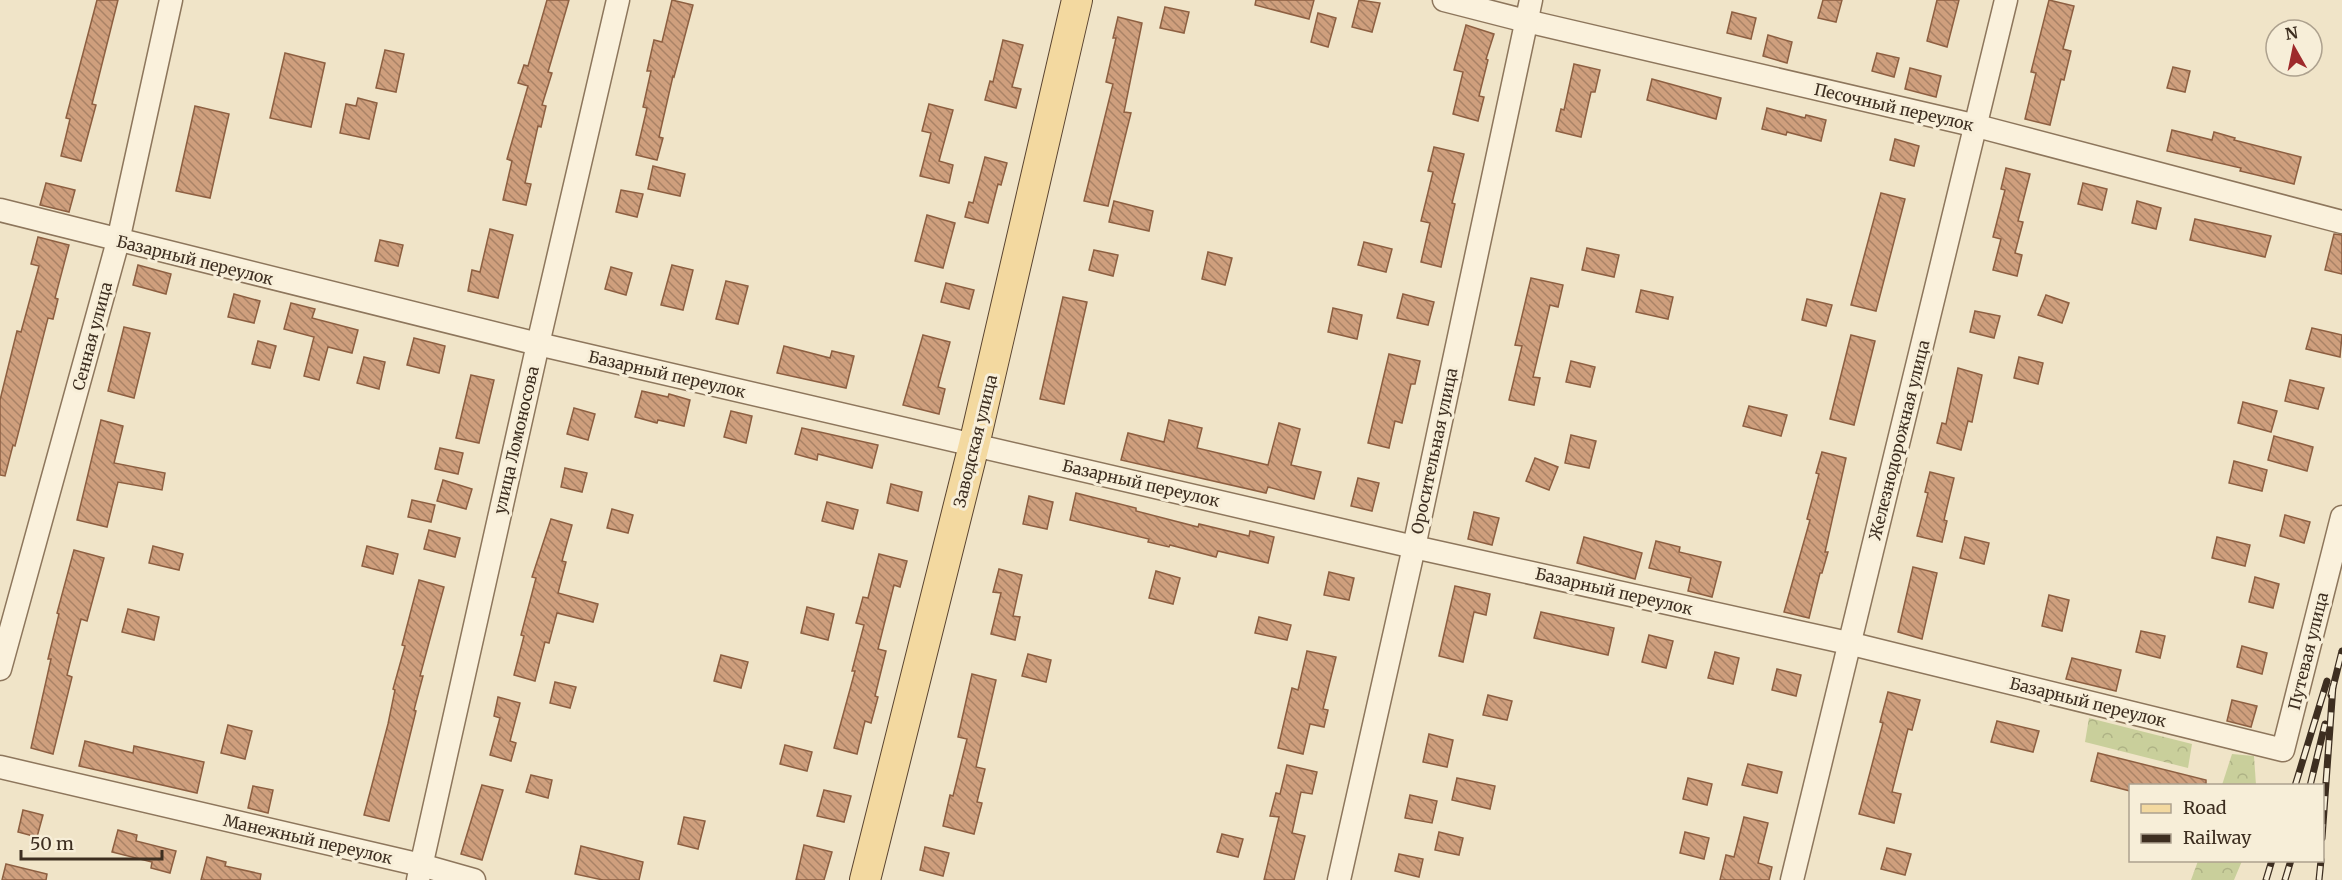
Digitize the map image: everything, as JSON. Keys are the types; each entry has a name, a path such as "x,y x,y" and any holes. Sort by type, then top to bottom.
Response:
{"main road":[{"name":"Заводская улица","path":"865,880 974,445 1077,0"}],"street":[{"name":"Сенная улица","path":"0,669 118,241 171,0"},
{"name":"улица Ломоносова","path":"419,873 537,344 618,0"},
{"name":"Песочный переулок","path":"1444,0 1529,11 2342,222"},
{"name":"Оросительная улица","path":"1339,880 1414,546 1529,11 1544,0"},
{"name":"Железнодорожная улица","path":"1792,880 2006,0"},
{"name":"Базарный переулок","path":"0,210 537,344 1414,546 1848,643 2283,750"},
{"name":"Путевая улица","path":"2283,750 2342,517"},
{"name":"Манежный переулок","path":"0,767 419,873 474,880"}],"green space":[{"path":"2089,718 2192,744 2188,768 2085,742"},
{"path":"2232,754 2254,756 2256,784 2222,784"},
{"path":"2197,862 2242,862 2234,880 2191,880"}],"building":[{"path":"97,0 118,0 92,104 96,105 81,161 61,156 70,119 66,118"},
{"path":"547,0 569,0 548,72 552,73 542,105 546,106 541,127 538,126 525,183 531,184 526,205 503,200 512,161 507,159 528,86 518,83 524,65 528,66"},
{"path":"672,0 693,5 673,76 659,137 663,138 657,160 636,155 647,108 643,107 651,71 647,71 654,40 662,42"},
{"path":"1256,0 1314,0 1309,19 1255,5"},
{"path":"1359,0 1380,3 1372,32 1352,27"},
{"path":"1823,0 1842,0 1836,22 1818,18"},
{"path":"1937,0 1959,0 1947,47 1927,41"},
{"path":"2049,0 2074,6 2063,49 2071,51 2064,80 2061,79 2050,125 2025,119 2036,73 2031,72"},
{"path":"1165,7 1189,12 1184,33 1160,28"},
{"path":"1732,12 1756,18 1751,39 1727,33"},
{"path":"1318,13 1336,18 1328,47 1311,42"},
{"path":"1118,17 1142,23 1124,112 1131,113 1108,206 1084,201 1113,84 1106,82 1116,38 1113,38"},
{"path":"1466,25 1494,34 1486,59 1488,60 1479,96 1484,97 1478,121 1453,114 1463,72 1454,70"},
{"path":"1768,35 1792,42 1787,63 1763,56"},
{"path":"1003,40 1023,45 1012,87 1021,89 1016,108 985,100 990,81 993,82"},
{"path":"385,50 404,54 396,92 376,88"},
{"path":"285,53 325,63 311,127 270,118"},
{"path":"1877,53 1899,58 1894,77 1872,71"},
{"path":"1574,64 1600,70 1595,92 1591,92 1581,137 1556,131 1561,109 1564,110"},
{"path":"2173,67 2190,71 2185,92 2167,88"},
{"path":"1910,68 1941,76 1936,97 1905,89"},
{"path":"1652,79 1721,98 1716,119 1647,100"},
{"path":"358,98 377,103 369,139 340,133 346,104 356,106"},
{"path":"929,104 953,110 939,161 953,165 949,183 920,176 931,133 922,131"},
{"path":"195,106 229,114 210,198 176,191"},
{"path":"1767,108 1805,118 1806,115 1826,120 1821,141 1787,132 1786,135 1762,129"},
{"path":"2172,130 2212,140 2214,132 2235,138 2234,140 2301,157 2294,184 2240,171 2241,168 2167,151"},
{"path":"1895,139 1919,146 1914,166 1890,160"},
{"path":"1434,147 1464,154 1452,203 1455,204 1441,267 1421,262 1430,223 1421,221 1433,172 1428,171"},
{"path":"985,157 1007,163 1001,185 998,184 988,223 965,217 969,202 973,203"},
{"path":"653,166 685,174 680,196 648,189"},
{"path":"2006,168 2030,174 2018,221 2023,222 2015,253 2022,255 2017,276 1993,270 2001,239 1993,237 2005,190 2001,189"},
{"path":"46,183 75,190 69,212 40,205"},
{"path":"2083,183 2107,189 2102,210 2078,204"},
{"path":"621,190 643,194 637,217 616,212"},
{"path":"1881,193 1905,199 1876,311 1851,305"},
{"path":"1114,201 1153,211 1149,231 1109,222"},
{"path":"2137,201 2161,208 2156,229 2132,223"},
{"path":"927,215 955,223 943,268 915,261"},
{"path":"2195,219 2271,236 2265,257 2190,240"},
{"path":"490,229 513,235 498,298 468,291 472,270 480,272"},
{"path":"2334,234 2342,235 2342,274 2325,270"},
{"path":"38,237 69,245 55,298 58,299 53,319 48,318 5,476 0,475 0,400 17,331 21,332 39,266 31,264"},
{"path":"380,240 403,245 398,266 375,261"},
{"path":"1364,242 1392,249 1386,272 1358,265"},
{"path":"1587,248 1619,255 1614,277 1582,270"},
{"path":"1094,250 1118,255 1113,276 1089,270"},
{"path":"1208,252 1232,258 1225,285 1202,279"},
{"path":"138,265 171,274 166,294 133,285"},
{"path":"672,265 693,270 683,310 661,305"},
{"path":"611,267 632,273 626,295 605,289"},
{"path":"1531,278 1563,285 1558,307 1550,305 1533,377 1540,378 1534,405 1509,400 1522,346 1515,345"},
{"path":"726,281 748,286 738,324 716,319"},
{"path":"946,283 974,290 969,309 941,302"},
{"path":"1641,290 1673,297 1668,319 1636,312"},
{"path":"234,294 260,301 254,323 228,317"},
{"path":"1403,294 1434,302 1428,325 1397,318"},
{"path":"2046,295 2069,303 2062,323 2038,315"},
{"path":"1063,297 1087,302 1064,404 1040,399"},
{"path":"1807,299 1832,305 1826,326 1802,320"},
{"path":"291,303 315,309 312,318 358,330 352,353 328,347 319,380 304,376 314,337 284,329"},
{"path":"1333,308 1362,315 1357,339 1328,332"},
{"path":"1975,311 2000,316 1994,338 1970,332"},
{"path":"124,327 150,333 134,398 108,391"},
{"path":"2312,328 2342,335 2340,357 2306,349"},
{"path":"923,335 950,342 938,387 945,389 939,414 903,405"},
{"path":"1851,335 1875,341 1854,425 1830,419"},
{"path":"414,338 445,346 439,373 407,365"},
{"path":"258,341 276,346 270,368 252,364"},
{"path":"784,346 830,358 832,351 854,356 846,388 777,373"},
{"path":"1389,354 1420,361 1415,384 1411,384 1402,423 1395,421 1389,448 1368,443"},
{"path":"364,357 385,362 379,389 357,383"},
{"path":"2019,357 2043,363 2038,384 2014,378"},
{"path":"1571,361 1595,367 1590,387 1566,382"},
{"path":"1958,368 1982,375 1972,422 1968,421 1961,450 1937,443 1942,423 1946,424"},
{"path":"471,375 494,380 479,443 456,438"},
{"path":"2290,380 2324,388 2318,409 2285,401"},
{"path":"642,391 668,397 669,394 690,400 684,426 658,420 657,423 635,417"},
{"path":"2243,402 2277,411 2271,432 2238,423"},
{"path":"1749,406 1787,415 1781,436 1743,426"},
{"path":"574,408 595,414 588,440 567,434"},
{"path":"731,411 752,416 746,443 724,437"},
{"path":"101,420 123,426 114,463 165,473 162,490 118,482 107,527 77,520"},
{"path":"1169,420 1202,428 1197,448 1268,465 1279,423 1300,429 1291,465 1321,472 1314,499 1268,487 1266,493 1121,460 1128,433 1164,442"},
{"path":"802,428 878,445 872,468 818,454 817,460 795,454"},
{"path":"1571,435 1596,441 1589,468 1565,463"},
{"path":"2274,436 2313,447 2307,471 2268,460"},
{"path":"440,448 463,453 458,474 435,469"},
{"path":"1822,452 1846,458 1825,552 1828,552 1822,573 1820,573 1809,618 1784,612 1810,520 1807,519 1819,474 1816,473"},
{"path":"1535,458 1558,467 1549,490 1526,481"},
{"path":"2234,461 2267,470 2262,491 2229,483"},
{"path":"565,468 587,473 582,492 561,487"},
{"path":"1930,472 1954,478 1944,520 1947,521 1942,542 1917,536 1928,493 1925,492"},
{"path":"1358,478 1379,483 1372,511 1351,506"},
{"path":"443,480 472,489 466,509 437,501"},
{"path":"891,484 922,492 918,511 887,503"},
{"path":"1076,493 1198,527 1199,524 1249,536 1250,531 1274,537 1268,563 1218,551 1216,557 1170,545 1169,547 1148,542 1149,539 1070,520"},
{"path":"1029,496 1053,502 1047,529 1023,524"},
{"path":"412,500 435,505 431,522 408,517"},
{"path":"827,502 858,510 853,529 822,521"},
{"path":"612,509 633,515 628,533 607,528"},
{"path":"1474,512 1499,518 1492,545 1468,539"},
{"path":"2285,515 2310,522 2304,543 2280,536"},
{"path":"551,519 572,525 562,561 566,562 558,593 598,604 593,622 557,613 549,643 545,642 535,681 514,675 524,636 521,635 536,578 532,577"},
{"path":"429,530 460,538 455,557 424,549"},
{"path":"1584,537 1642,553 1635,579 1577,563"},
{"path":"1965,537 1989,543 1984,564 1960,558"},
{"path":"2217,537 2250,545 2245,566 2212,558"},
{"path":"1656,541 1680,547 1679,552 1721,562 1712,597 1688,591 1691,578 1649,568"},
{"path":"153,546 183,554 179,570 149,563"},
{"path":"367,546 398,554 393,574 362,566"},
{"path":"74,550 104,558 87,621 81,619 67,675 72,677 53,754 31,748 51,659 48,659 59,614 57,613"},
{"path":"879,554 907,561 900,587 894,585 878,649 886,651 875,696 878,697 871,723 865,721 857,754 834,748 855,671 852,671 864,625 856,623 863,597 868,598"},
{"path":"1913,567 1937,573 1922,639 1898,632"},
{"path":"999,569 1022,575 1013,616 1020,617 1015,640 991,634 1001,593 993,592"},
{"path":"1156,571 1180,578 1173,604 1149,598"},
{"path":"1329,572 1354,578 1349,600 1324,595"},
{"path":"2255,577 2279,584 2273,608 2249,602"},
{"path":"419,580 444,587 420,676 423,676 414,710 416,711 389,821 364,815 388,724 395,690 393,689 405,646 402,645"},
{"path":"1455,586 1490,594 1486,615 1474,612 1463,662 1439,656"},
{"path":"2049,595 2069,600 2062,631 2042,626"},
{"path":"807,607 834,614 828,640 801,633"},
{"path":"128,609 159,617 154,640 122,632"},
{"path":"1541,612 1614,628 1608,655 1534,638"},
{"path":"1259,617 1291,625 1287,640 1255,633"},
{"path":"2141,631 2165,636 2160,658 2136,652"},
{"path":"1649,635 1673,641 1666,668 1642,662"},
{"path":"2242,646 2267,653 2262,674 2237,667"},
{"path":"1307,651 1336,657 1323,709 1328,710 1324,727 1310,724 1303,754 1278,748 1292,688 1298,690"},
{"path":"1715,652 1739,658 1733,684 1708,678"},
{"path":"1028,654 1051,660 1046,682 1022,676"},
{"path":"721,655 748,662 741,688 714,681"},
{"path":"2072,658 2121,670 2116,691 2066,679"},
{"path":"1777,669 1801,675 1796,696 1772,690"},
{"path":"972,674 996,680 976,767 985,769 977,802 982,803 974,834 943,826 967,739 958,737"},
{"path":"555,682 576,687 570,708 550,703"},
{"path":"1888,692 1920,700 1912,730 1908,729 1892,792 1901,794 1894,823 1859,814 1883,723 1880,722"},
{"path":"1488,695 1512,701 1507,720 1483,715"},
{"path":"498,697 520,703 510,741 516,743 511,761 490,755 500,718 494,716"},
{"path":"2232,700 2257,706 2251,727 2227,721"},
{"path":"1997,721 2039,731 2033,752 1991,742"},
{"path":"228,725 252,731 245,759 221,753"},
{"path":"1429,734 1453,740 1447,767 1423,762"},
{"path":"85,741 133,753 134,746 204,762 197,793 79,766"},
{"path":"785,745 812,752 807,771 780,764"},
{"path":"2098,753 2206,780 2206,784 2129,784 2129,791 2091,781"},
{"path":"1748,764 1782,772 1777,793 1742,785"},
{"path":"1287,765 1317,772 1312,794 1301,792 1292,833 1305,836 1294,880 1264,880 1279,817 1270,816 1276,793 1280,794"},
{"path":"531,775 552,780 548,798 526,792"},
{"path":"1457,778 1495,786 1490,809 1452,800"},
{"path":"1688,778 1712,784 1707,805 1683,799"},
{"path":"482,785 503,790 482,860 461,854"},
{"path":"253,786 273,790 268,813 248,808"},
{"path":"824,790 851,796 844,822 817,816"},
{"path":"1410,795 1437,801 1432,823 1405,818"},
{"path":"23,810 43,815 37,837 18,832"},
{"path":"684,817 705,821 698,849 678,844"},
{"path":"1744,817 1768,823 1758,863 1772,867 1769,880 1720,880 1726,855 1734,857"},
{"path":"118,830 137,835 136,841 176,851 170,873 151,868 152,862 112,852"},
{"path":"1439,832 1463,838 1459,855 1435,850"},
{"path":"1685,832 1709,838 1704,859 1680,853"},
{"path":"1222,834 1243,839 1238,857 1217,852"},
{"path":"804,845 832,852 824,880 796,880"},
{"path":"581,846 643,862 639,880 603,880 575,874"},
{"path":"925,847 949,853 943,876 920,870"},
{"path":"1887,848 1911,854 1905,875 1881,869"},
{"path":"1399,854 1423,859 1419,877 1395,871"},
{"path":"207,857 226,862 225,866 261,874 260,880 201,880"},
{"path":"6,864 47,874 46,880 2,880"}],"railway":[{"path":"2331,695 2342,651"},
{"path":"2296,784 2327,681"},
{"path":"2324,810 2333,686"},
{"path":"2310,784 2325,724"},
{"path":"2266,880 2271,862"},
{"path":"2285,880 2290,862"},
{"path":"2319,880 2321,862"}]}
